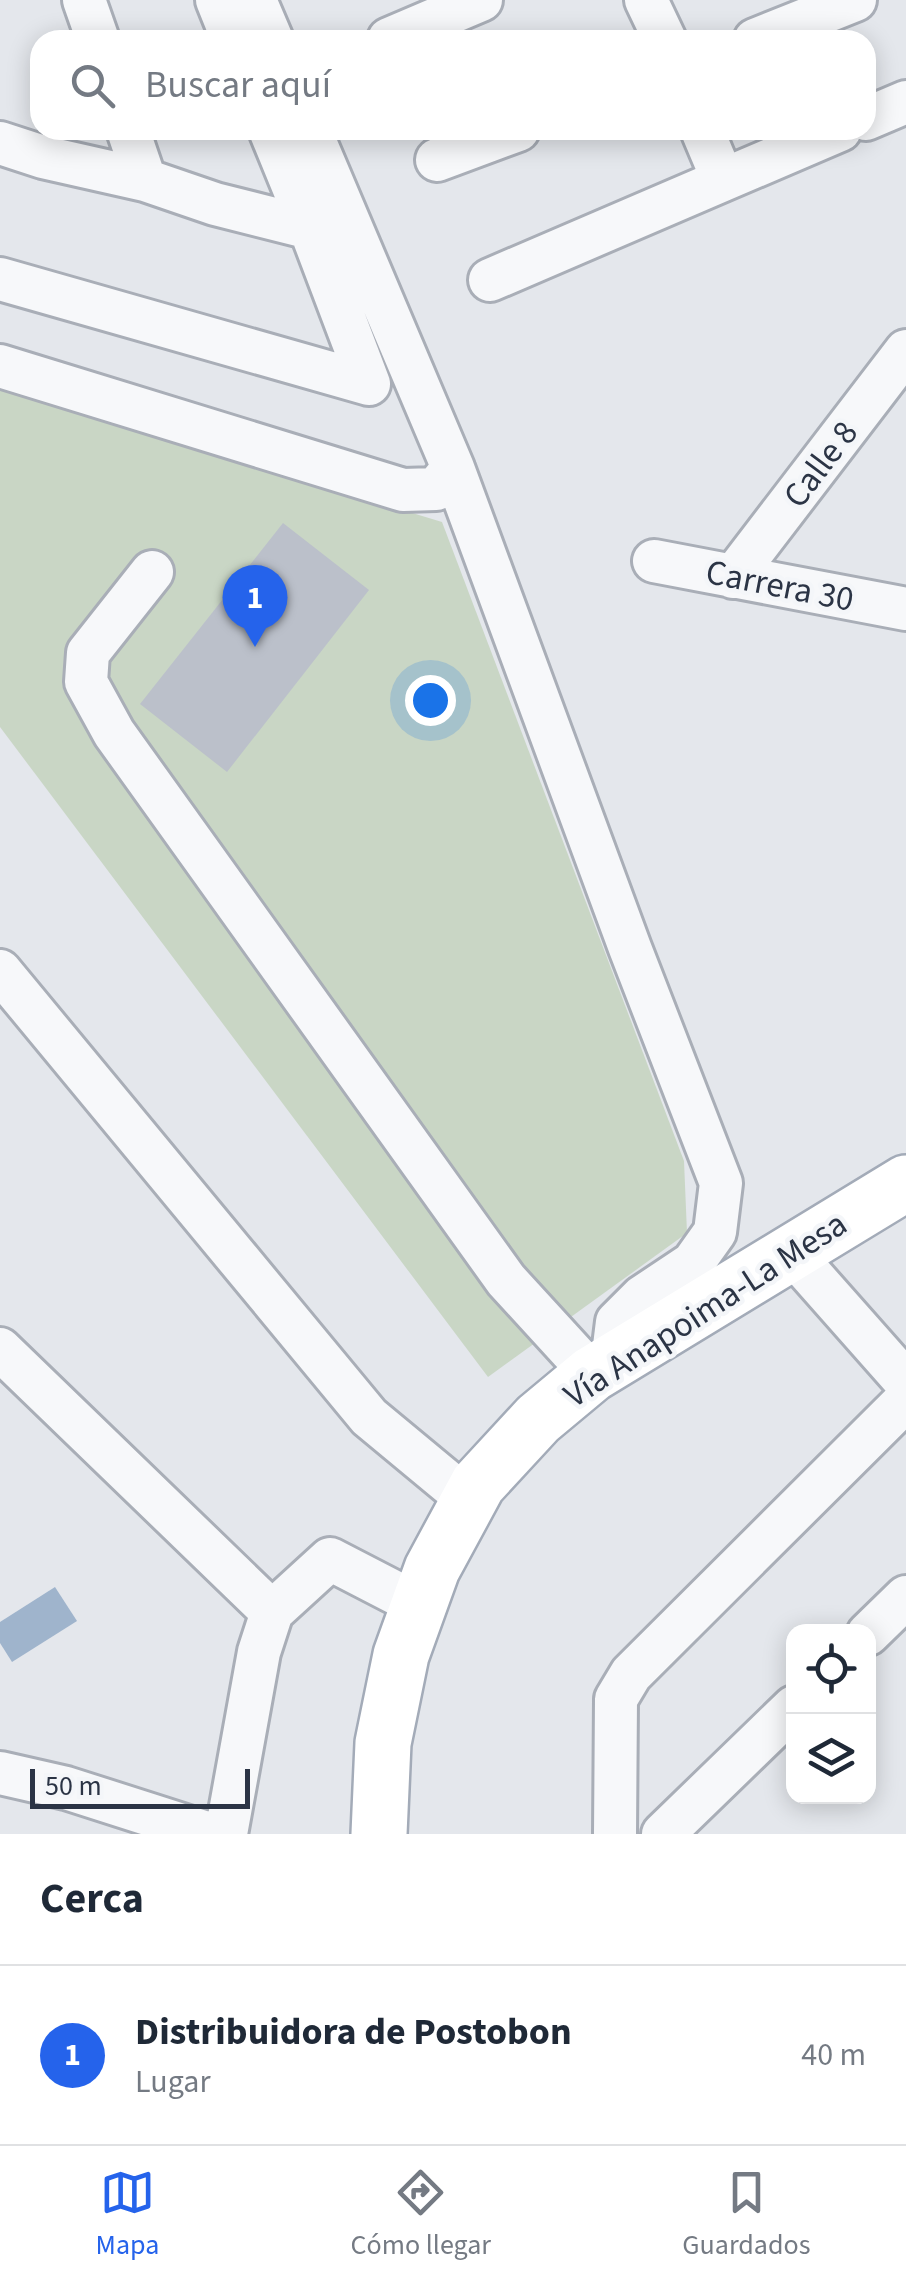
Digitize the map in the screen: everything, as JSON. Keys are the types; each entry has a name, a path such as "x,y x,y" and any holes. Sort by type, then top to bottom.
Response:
{"main road":[{"name":"Vía Anapoima-La Mesa","path":"379,1834 383,1743 401,1656 432,1569 478,1484 538,1419 602,1368 906,1183"}],"street":[{"path":"84,0 94,30"},
{"path":"217,0 230,30"},
{"path":"255,0 268,30"},
{"path":"410,30 482,0"},
{"path":"646,0 660,30"},
{"path":"780,30 856,0"},
{"path":"876,115 906,102"},
{"path":"131,140 145,180"},
{"path":"0,279 369,384 274,140"},
{"path":"152,572 88,653 86,682 114,733 506,1280 602,1368 617,1322 642,1297 693,1263 716,1232 721,1183 453,468 314,140"},
{"path":"437,160 491,140"},
{"path":"706,140 723,180"},
{"path":"490,280 817,140"},
{"path":"0,143 310,228"},
{"name":"Calle 8","path":"734,577 906,351"},
{"path":"0,366 403,490 436,489 453,468"},
{"name":"Carrera 30","path":"654,561 906,608"},
{"path":"0,971 370,1417 469,1500"},
{"path":"791,1252 906,1382"},
{"path":"0,1349 272,1612"},
{"path":"614,1834 616,1699 631,1674 906,1400"},
{"path":"226,1834 259,1652 272,1612 330,1559 417,1604"},
{"path":"876,1626 906,1597"},
{"path":"663,1834 787,1714"},
{"path":"0,1773 66,1788 210,1834"}],"green space":[{"path":"0,388 442,522 684,1161 687,1233 488,1377 0,727"}],"water":[{"path":"55,1587 77,1621 12,1662 0,1643 0,1622"}],"building":[{"path":"283,523 369,590 227,772 140,704"}],"place":[{"name":"Distribuidora de Postobon","path":"255,647"}]}
